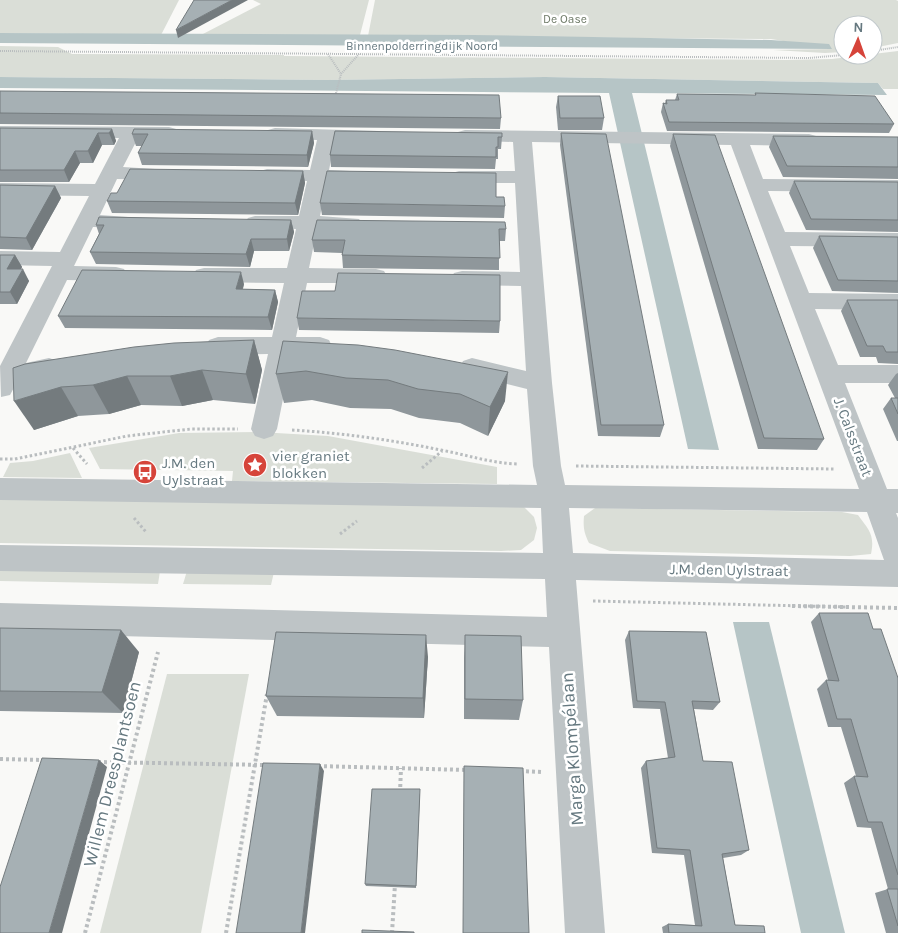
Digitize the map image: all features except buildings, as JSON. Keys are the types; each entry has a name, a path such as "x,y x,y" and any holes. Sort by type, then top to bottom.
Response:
{"street":[{"path":"0,132 190,133"},
{"path":"74,363 3,383 11,345 63,266 131,133"},
{"path":"258,134 385,135"},
{"path":"264,429 298,275 300,223 310,176 327,135"},
{"path":"444,136 828,140"},
{"path":"522,136 525,177 518,226 533,279 539,383 547,466 554,496 560,566"},
{"name":"J. Calsstraat","path":"738,139 866,470 887,501"},
{"path":"0,189 187,174"},
{"path":"244,175 382,176"},
{"path":"439,177 525,177"},
{"path":"756,185 898,186"},
{"path":"86,221 154,222"},
{"path":"233,222 369,224"},
{"path":"777,239 898,240"},
{"path":"0,258 137,274"},
{"path":"185,274 396,277"},
{"path":"445,278 533,279"},
{"path":"801,301 898,302"},
{"path":"193,348 283,345 342,348"},
{"path":"453,362 539,383"},
{"name":"J. Calsstraat","path":"828,374 898,374"},
{"path":"0,489 887,501 898,558"},
{"name":"J.M. den Uylstraat","path":"0,558 560,566 898,574"},
{"name":"Marga Klompélaan","path":"560,566 585,933"},
{"path":"0,618 564,632"}],"path":[{"path":"883,49 898,47"},
{"name":"Binnenpolderringdijk Noord","path":"0,51 809,58 833,56"},
{"path":"328,54 341,74"},
{"path":"334,100 341,74 359,54"},
{"path":"0,459 15,459 127,436 182,430 264,429 350,434 442,450 495,463 547,466 866,470"},
{"path":"304,562 393,493 442,450"},
{"name":"Willem Dreesplantsoen","path":"85,933 131,762 165,622"},
{"path":"226,933 268,690"},
{"path":"0,759 47,760"},
{"path":"93,762 275,765"},
{"path":"314,766 478,770"},
{"path":"399,797 401,768"},
{"path":"516,771 574,772"},
{"path":"392,933 395,875"}],"green space":[{"path":"0,0 179,0 161,35 0,33"},
{"path":"253,0 369,0 360,35 201,35 261,4"},
{"name":"De Oase","path":"375,0 898,1 898,43 883,46 883,15 833,15 833,53 773,50 832,49 771,39 368,36"},
{"path":"0,46 58,47 72,54 833,59 833,65 883,65 883,53 898,51 898,89 883,89 878,83 545,77 327,80 0,77"},
{"path":"259,432 328,436 497,467 497,484 232,481 233,471 100,469 89,448 179,433"},
{"path":"70,453 82,478 3,477 10,463 33,461"},
{"path":"0,498 524,507 534,517 537,528 534,540 521,550 501,551 0,543"},
{"path":"595,508 842,512 858,515 865,525 872,537 871,554 850,556 610,551 589,543 586,536 584,516"},
{"path":"0,563 160,571 158,584 0,581"},
{"path":"187,571 274,572 271,585 183,584"},
{"path":"167,674 249,674 201,933 100,933"}],"shaded area":[{"path":"0,33 473,35 771,40 829,44 832,49 0,43"},
{"path":"0,77 327,80 545,77 878,83 887,95 632,93 719,450 688,449 609,93 0,88"},
{"path":"733,622 769,622 845,933 801,933"}],"place":[{"name":"vier graniet blokken","path":"255,465"},
{"name":"J.M. den Uylstraat","path":"145,472"}]}
